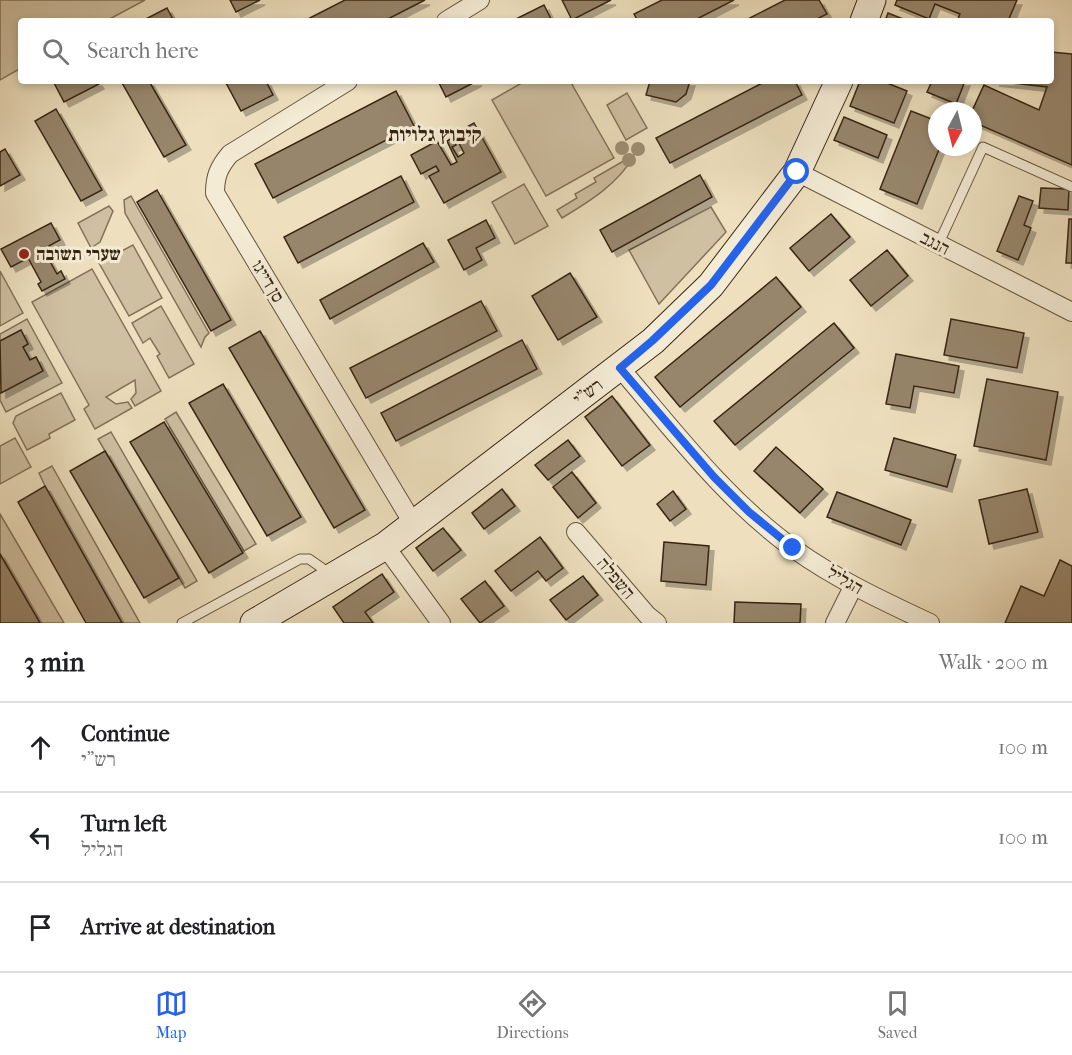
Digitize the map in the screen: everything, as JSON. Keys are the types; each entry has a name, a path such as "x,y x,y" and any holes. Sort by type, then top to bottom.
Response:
{"street":[{"path":"451,18 480,0"},
{"path":"865,18 872,0"},
{"name":"סן דייגו","path":"343,84 230,154 220,165 215,179 215,193 414,525"},
{"name":"רש\"י","path":"259,622 386,546 620,368 652,341 711,285 797,172 838,84"},
{"name":"הנגב","path":"797,172 1072,312"},
{"name":"הגליל","path":"620,368 714,477 749,512 793,548 853,587 930,623"},
{"name":"השפלה","path":"576,532 647,615 657,623"},
{"path":"386,546 441,623"},
{"path":"835,623 853,587"}],"lane":[{"path":"938,244 982,147 1072,187"},
{"path":"182,623 300,559 309,559 333,577"}],"shaded area":[{"path":"0,0 145,0 112,18 18,18 18,70 0,80"},
{"path":"520,84 572,84 614,158 546,196 492,100"},
{"path":"627,93 647,128 626,140 607,105"},
{"path":"634,155 612,183 562,218 557,210 577,198 575,194 596,182 594,178"},
{"path":"524,184 548,226 515,244 492,202"},
{"path":"131,196 209,333 201,347 125,213 124,200"},
{"path":"109,206 113,211 100,242 91,248 78,223"},
{"path":"711,207 726,232 659,304 629,250"},
{"path":"133,245 162,298 129,316 99,263"},
{"path":"92,269 161,391 135,406 131,399 136,393 135,380 106,397 116,404 128,402 132,408 95,429 84,409 89,405 32,302"},
{"path":"0,271 23,313 0,326"},
{"path":"161,306 194,364 169,378 157,356 160,354 150,338 143,343 132,323"},
{"path":"27,319 62,383 6,412 0,400 0,393 43,370 36,357 30,360 23,347 28,344 21,330 0,341 0,334"},
{"path":"61,393 75,420 49,434 50,438 27,450 13,423 16,416"},
{"path":"176,412 256,544 244,551 165,419"},
{"path":"111,432 197,581 185,588 98,439"},
{"path":"15,438 31,467 0,484 0,446"},
{"path":"52,466 140,623 122,623 45,486 39,473"},
{"path":"0,514 64,623 40,623 0,554"}],"building":[{"path":"230,0 260,0 236,12"},
{"path":"345,0 425,0 390,18 310,18"},
{"path":"562,0 611,0 576,18 571,18"},
{"path":"662,0 734,0 699,18 636,18 634,14"},
{"path":"785,0 819,0 827,14 819,18 750,18"},
{"path":"897,0 1017,0 1009,18 958,18 960,14 935,4 929,18 927,18 895,5"},
{"path":"544,5 550,18 518,18"},
{"path":"167,8 172,18 148,18"},
{"path":"888,13 900,18 886,18"},
{"path":"1054,52 1072,54 1072,165 982,126 982,102 976,102 984,85 1039,110 1047,87 1020,84 1054,84"},
{"path":"55,84 99,84 64,102"},
{"path":"123,84 151,84 186,145 164,157"},
{"path":"227,84 268,84 273,95 241,111"},
{"path":"440,84 471,84 446,97"},
{"path":"649,84 689,84 686,94 676,102 646,95"},
{"path":"760,84 796,84 802,95 670,163 656,138"},
{"path":"859,84 890,84 907,91 894,123 850,106"},
{"path":"931,84 964,84 957,102 927,92"},
{"path":"396,91 414,126 273,198 255,164"},
{"path":"56,109 102,190 81,201 35,121"},
{"path":"911,111 928,118 928,156 936,156 917,204 880,189"},
{"path":"844,117 887,135 878,158 834,140"},
{"path":"474,123 501,172 444,203 429,176 439,171 436,166 421,174 411,155 437,141 451,165 457,162 447,141 452,138 456,145 452,147 458,157 464,153 454,134"},
{"path":"5,149 20,175 0,186 0,152"},
{"path":"700,175 712,197 612,252 600,230"},
{"path":"401,176 414,202 298,263 284,237"},
{"path":"1041,188 1069,189 1068,210 1039,208"},
{"path":"157,190 231,320 211,331 137,202"},
{"path":"1019,196 1033,201 1024,225 1031,228 1018,260 997,251"},
{"path":"831,214 850,237 809,271 790,248"},
{"path":"1069,219 1072,219 1072,263 1066,263"},
{"path":"486,220 495,238 476,248 482,260 464,270 448,240"},
{"name":"שערי תשובה","path":"51,223 60,240 43,249 57,274 61,271 65,279 42,291 38,284 41,282 28,258 11,267 1,249"},
{"path":"423,243 434,262 330,319 320,300"},
{"path":"887,250 908,276 871,306 850,280"},
{"path":"570,273 597,317 558,340 532,296"},
{"path":"776,277 801,307 680,407 655,377"},
{"path":"481,301 497,331 366,398 350,368"},
{"path":"951,319 1024,333 1017,368 944,355"},
{"path":"834,323 854,348 735,445 714,421"},
{"path":"21,330 28,344 23,347 30,360 36,357 43,371 1,393 0,341"},
{"path":"260,331 365,510 334,528 229,348"},
{"path":"522,340 537,369 396,441 381,413"},
{"path":"896,354 959,366 954,393 914,386 910,408 886,404"},
{"path":"987,379 1058,392 1046,460 974,446"},
{"path":"223,384 301,517 267,536 189,403"},
{"path":"612,396 650,445 622,466 585,417"},
{"path":"164,422 243,553 209,573 130,442"},
{"path":"894,438 956,455 947,487 885,470"},
{"path":"568,440 580,456 548,480 535,465"},
{"path":"776,447 823,489 800,513 754,471"},
{"path":"105,451 179,578 144,598 70,471"},
{"path":"572,472 596,503 578,518 553,487"},
{"path":"45,486 122,623 86,623 18,502"},
{"path":"502,489 515,506 484,529 472,513"},
{"path":"1027,489 1038,532 989,544 979,500"},
{"path":"673,491 686,509 670,521 657,504"},
{"path":"837,492 911,520 901,545 827,517"},
{"path":"443,528 461,550 433,571 416,548"},
{"path":"540,537 563,568 546,581 538,571 511,591 495,571"},
{"path":"664,542 709,546 706,585 661,581"},
{"path":"0,554 40,623 0,623"},
{"path":"1060,560 1072,566 1072,623 1005,623 1021,586 1044,596"},
{"path":"382,574 394,592 365,612 373,623 344,623 333,607"},
{"path":"583,576 598,595 566,620 550,600"},
{"path":"485,581 504,606 480,623 461,599"},
{"path":"735,602 801,604 800,623 734,623"}],"place":[{"name":"שערי תשובה","path":"24,254"}],"district":[{"name":"קיבוץ גלויות","path":"435,134"}],"route":[{"path":"793,548 749,512 714,477 620,368 711,285 797,172"}]}
